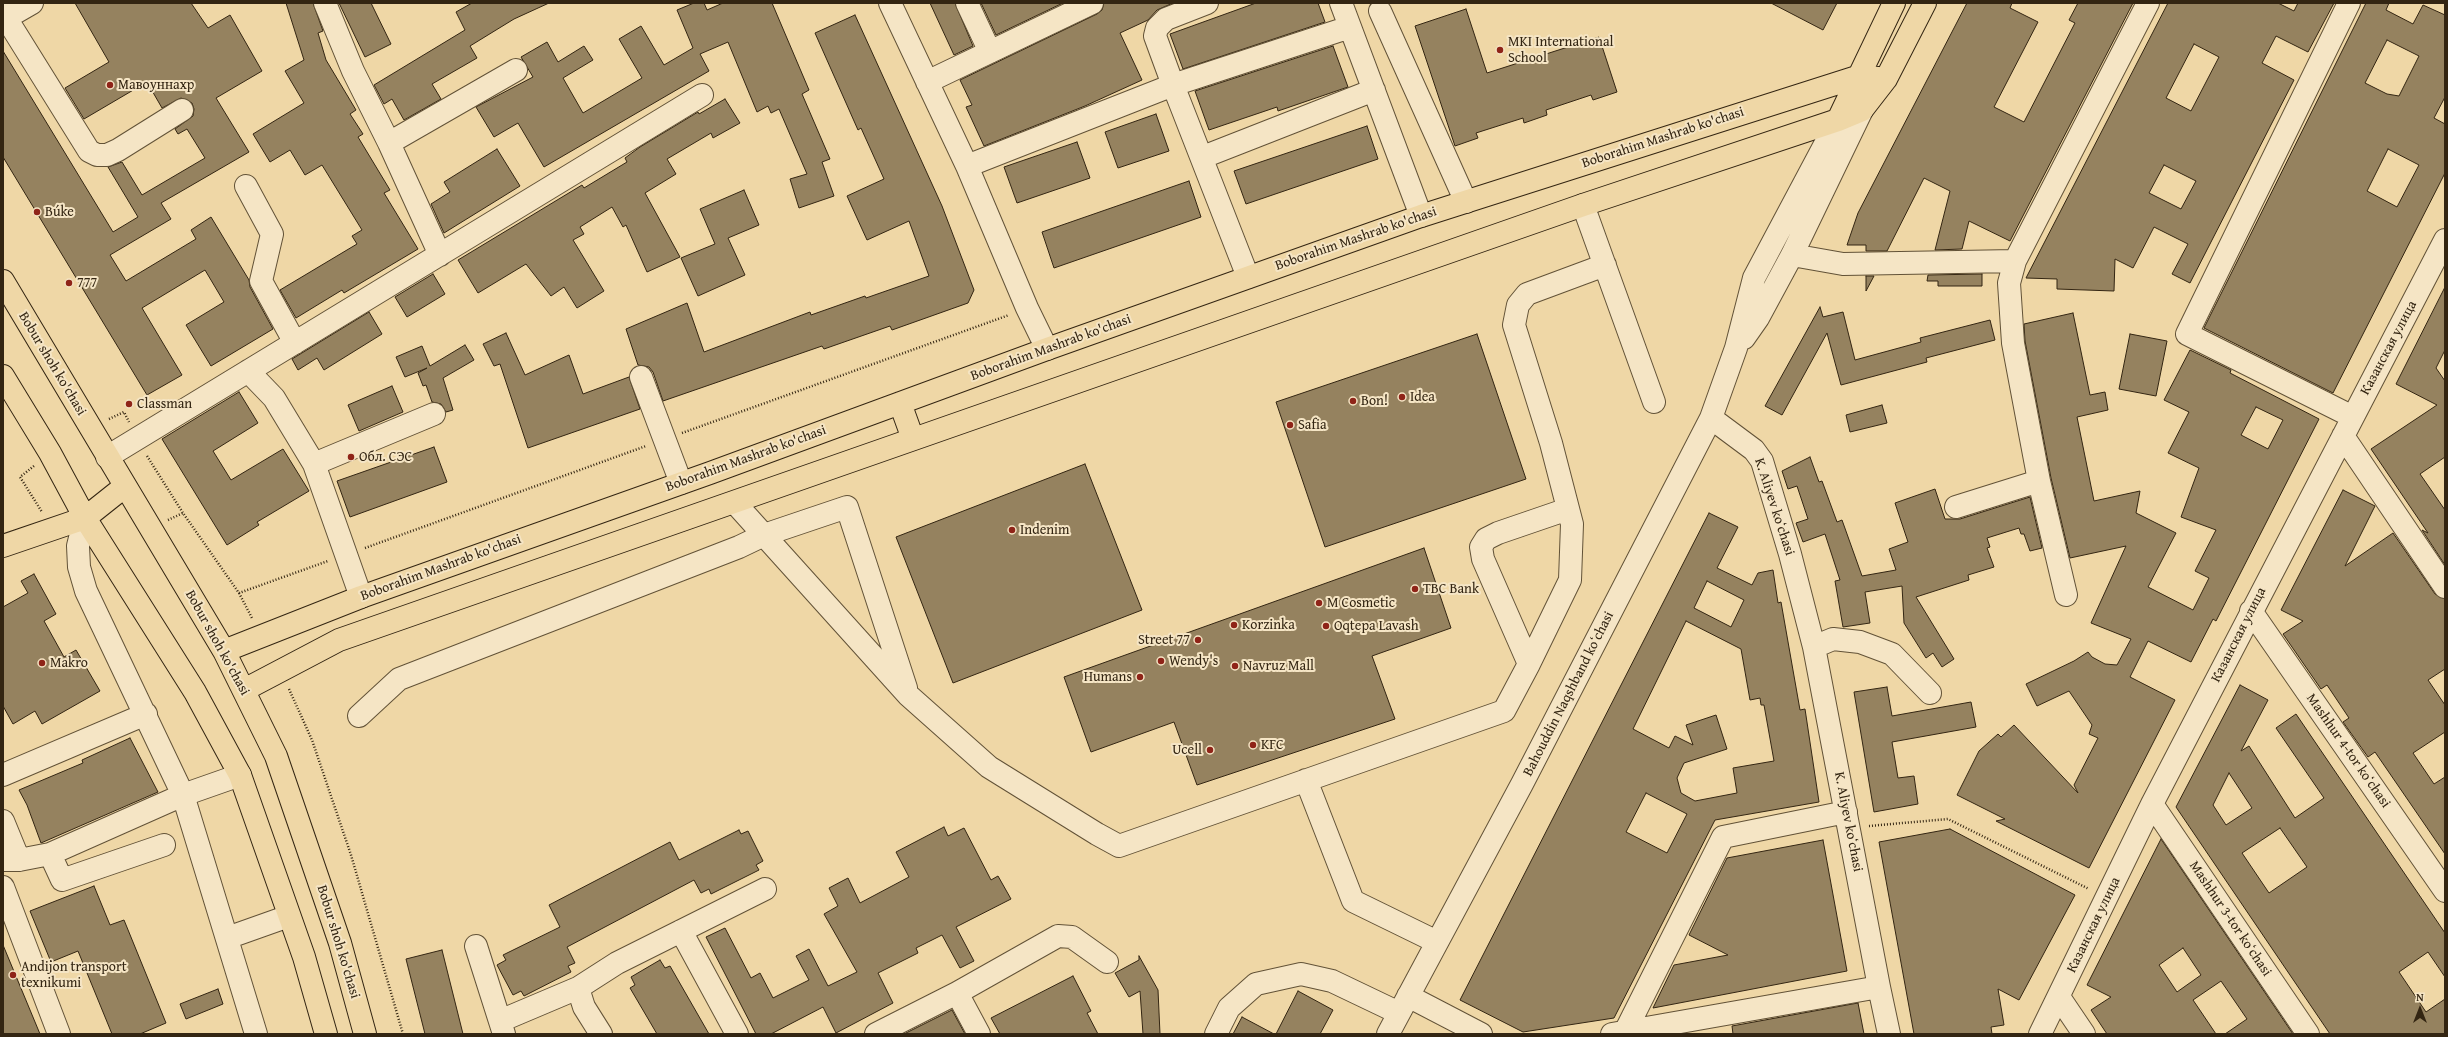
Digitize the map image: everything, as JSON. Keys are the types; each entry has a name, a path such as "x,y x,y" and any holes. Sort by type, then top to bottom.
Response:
{"main road":[{"path":"1838,120 1894,3"},
{"path":"244,690 340,640 1583,205 1838,120 1862,110 1886,79 1925,3"},
{"name":"Boborahim Mashrab ko'chasi","path":"224,651 261,635 361,597 681,483 1047,349 1421,216 1860,76 1886,79"},
{"name":"Bobur shoh ko'chasi","path":"3,281 124,487 224,651 276,756 340,943 365,1034"},
{"path":"3,376 50,453 85,518 195,692 240,775 304,957 326,1034"},
{"path":"900,403 913,439"},
{"path":"3,546 85,518 124,487"}],"street":[{"path":"32,3 5,15 90,151 97,155 118,150 182,110"},
{"path":"325,3 353,71 389,144 440,255"},
{"path":"890,3 967,166 1026,308 1047,349"},
{"path":"967,3 990,52"},
{"path":"927,82 1092,3"},
{"path":"1207,3 1166,19 1157,28 1155,36 1172,85 1203,157 1248,277"},
{"path":"1341,3 1421,216"},
{"path":"2066,595 2040,481 2013,343 2009,283 2015,261 2148,3"},
{"path":"2348,3 2187,334 2353,417"},
{"path":"1380,11 1466,202"},
{"path":"967,166 1172,85 1350,27"},
{"path":"389,144 516,70"},
{"path":"1203,157 1374,90"},
{"path":"107,457 702,96"},
{"path":"1736,348 1758,318 1792,255 1862,110"},
{"path":"1736,348 1754,278 1838,120"},
{"path":"246,186 272,234 261,281 295,343"},
{"path":"1583,205 1654,402"},
{"name":"Казанская улица","path":"2040,1034 2152,804 2342,436 2443,250"},
{"path":"1792,255 1843,264 2015,261"},
{"path":"735,502 908,694 989,766 1097,834 1120,846 1504,711 1570,580 1572,524 1551,444 1514,325 1518,306 1528,294 1605,265"},
{"name":"Bahouddin Naqshband koʻchasi","path":"1388,1034 1522,784 1711,418 1736,348"},
{"path":"248,371 274,398 314,464 361,597"},
{"path":"641,377 681,483"},
{"path":"314,464 434,414"},
{"name":"K. Aliyev koʻchasi","path":"1711,418 1754,450 1762,461 1814,647 1889,1034"},
{"path":"2342,436 2445,587"},
{"path":"1956,507 2040,481"},
{"path":"359,716 400,679 739,547 764,535 847,507 908,694"},
{"path":"1529,664 1483,559 1481,547 1486,538 1568,509"},
{"path":"85,518 78,546 79,567 86,591 146,714 183,795 256,1034"},
{"name":"Mashhur 4-tor koʻchasi","path":"2251,612 2445,890"},
{"path":"1814,647 1833,639 1860,642 1892,654 1930,693"},
{"path":"3,775 146,714"},
{"path":"3,821 11,860 50,854 183,795 240,775"},
{"path":"1306,780 1353,901 1437,942"},
{"name":"Mashhur 3-tor koʻchasi","path":"2152,804 2308,1034"},
{"path":"1619,1033 1723,837 1847,820"},
{"path":"50,854 62,880 164,845"},
{"path":"3,887 59,1034"},
{"path":"476,946 502,1027 578,988 617,963 765,889"},
{"path":"227,938 289,916"},
{"path":"681,931 737,1034"},
{"path":"876,1034 957,993 1058,936 1072,937 1107,962"},
{"path":"1216,1034 1229,1008 1256,984 1301,974 1332,981 1404,1004 1481,1034"},
{"path":"1619,1033 1879,987"},
{"path":"578,988 584,1007 601,1034"},
{"path":"957,993 979,1034"},
{"path":"2059,997 2084,1034"}],"path":[{"path":"239,594 1026,308"},
{"path":"150,528 183,513 239,594 261,635"},
{"path":"281,670 312,740 351,855 403,1034"},
{"path":"1847,820 1948,819 2107,899"}],"building":[{"path":"75,3 191,3 208,28 230,15 262,71 216,98 249,152 161,203 171,219 110,255 126,281 196,239 191,230 211,217 249,280 250,287 273,329 211,366 186,325 224,302 205,270 142,308 182,375 147,395 3,157 3,51 113,232 138,217 108,167 122,162 142,195 205,158 187,129 178,134 175,129 193,116 194,109 192,103 181,98 162,108 147,82 84,119 65,88 109,62"},
{"path":"286,3 313,3 323,31 318,33 326,60 356,110 350,114 363,134 358,137 390,190 384,193 418,249 344,293 342,290 296,318 280,290 357,244 352,236 362,230 322,165 305,175 290,150 270,162 253,134 304,103 285,71 304,60"},
{"path":"339,3 371,3 391,44 365,57"},
{"path":"472,3 549,3 514,19 470,46 477,58 432,84 441,99 404,120 392,99 384,104 374,85 465,30 456,12"},
{"path":"694,3 704,3 707,10 723,3 772,3 809,90 802,94 830,159 822,162 834,196 799,208 790,179 807,174 779,109 771,113 768,106 757,112 728,42 700,54 709,71 544,167 518,123 494,137 476,107 533,77 521,57 547,42 558,62 584,46 593,60 563,78 583,113 642,78 619,39 641,26 664,65 693,48 677,10"},
{"path":"930,3 955,3 973,46 954,55"},
{"path":"981,3 1063,3 996,35"},
{"path":"1104,3 1173,3 1157,10 1148,20 1120,33 1142,80 1085,106 984,146 966,107 972,105 960,80 1097,14 1102,10"},
{"path":"1256,3 1318,3 1325,22 1183,69 1170,34"},
{"path":"1771,3 1837,3 1823,30"},
{"path":"1967,3 2012,3 2010,8 2038,22 1994,107 2024,122 2075,23 2069,20 2078,3 2133,3 2010,241 1969,221 1962,249 1935,250 1950,191 1924,178 1887,251 1866,251 1866,245 1847,245 1858,213"},
{"path":"2168,3 2278,3 2294,11 2298,3 2334,3 2308,52 2276,36 2262,63 2294,80 2190,283 2172,274 2188,244 2154,227 2133,268 2115,259 2114,291 2057,289 2057,279 2026,278","holes":["2194,44 2219,57 2191,111 2166,98","2164,165 2196,181 2181,209 2149,193"]},
{"path":"2366,3 2389,3 2386,10 2413,24 2423,5 2445,15 2445,97 2434,118 2445,124 2445,173 2333,393 2204,328","holes":["2387,40 2419,56 2399,96 2387,94 2365,83","2388,149 2419,165 2397,207 2367,191"]},
{"path":"1466,9 1487,73 1599,37 1617,92 1593,100 1591,95 1546,110 1547,115 1524,123 1523,118 1476,133 1478,138 1455,146 1415,26"},
{"path":"855,15 942,206 974,290 968,303 892,330 890,326 824,349 822,346 663,401 653,372 649,367 638,365 626,329 687,303 704,352 810,312 811,315 929,276 909,221 867,240 847,196 884,179 861,128 858,130 815,33"},
{"path":"1333,46 1348,87 1278,111 1277,107 1209,130 1195,91"},
{"path":"725,99 740,123 713,138 711,133 667,159 676,174 645,193 680,257 647,272 626,225 623,227 612,207 580,227 584,234 573,240 604,291 577,308 564,287 551,296 526,264 478,293 458,260 582,185 584,188 627,162 625,158 640,147 698,112 699,114"},
{"path":"1156,114 1169,151 1118,168 1105,132"},
{"path":"1367,126 1378,159 1246,204 1234,171"},
{"path":"1077,142 1090,178 1017,203 1004,167"},
{"path":"497,149 520,186 444,233 431,204 450,192 444,182"},
{"path":"1189,181 1201,217 1054,268 1042,232"},
{"path":"744,190 759,225 728,238 745,275 698,296 681,258 715,244 700,209"},
{"path":"433,274 445,294 407,317 395,297"},
{"path":"1982,274 1982,286 1938,286 1938,281 1927,281 1928,275"},
{"path":"1866,276 1874,276 1866,291"},
{"path":"2445,287 2445,350 2436,368 2445,381 2445,457 2420,474 2445,510 2445,565 2422,530 2428,533 2371,449 2437,405 2396,384"},
{"path":"1820,307 1823,317 1843,312 1855,360 1921,342 1920,338 1990,320 1995,340 1926,358 1927,362 1841,385 1827,333 1782,415 1765,406"},
{"path":"369,312 382,334 324,370 317,358 298,370 292,359"},
{"path":"2073,313 2090,395 2105,392 2108,410 2077,417 2094,501 2140,491 2136,513 2176,533 2148,587 2193,610 2209,578 2195,571 2216,530 2181,517 2199,468 2168,453 2189,412 2164,400 2190,350 2231,370 2230,373 2319,419 2216,621 2213,619 2191,662 2148,641 2130,677 2175,700 2089,868 1996,821 2005,819 1957,795 1979,751 1998,734 2001,737 2014,725 2078,793 2074,785 2098,738 2089,734 2092,725 2069,691 2037,706 2026,684 2074,661 2088,652 2092,657 2105,664 2117,665 2131,639 2091,623 2126,546 2070,558 2051,478 2025,341 2024,324","holes":["2256,407 2283,420 2268,449 2241,435"]},
{"path":"506,333 525,375 569,355 583,394 629,377 640,409 528,448 500,364 494,366 483,344"},
{"path":"1477,334 1526,479 1325,547 1276,402"},
{"path":"2130,334 2167,341 2156,396 2119,389"},
{"path":"465,345 474,360 443,378 453,410 446,412 441,404 432,402 426,385 423,386 418,373 427,368 405,377 396,357 422,346 430,366"},
{"path":"392,386 403,412 359,431 348,405"},
{"path":"239,392 258,423 213,451 231,480 283,449 309,491 257,522 259,525 227,545 162,439"},
{"path":"1882,405 1887,423 1850,432 1846,415"},
{"path":"434,447 447,482 350,517 337,481"},
{"path":"1810,457 1819,482 1822,481 1837,522 1842,520 1862,576 1896,570 1889,549 1908,542 1895,503 1935,489 1945,519 1960,519 2030,497 2042,548 2030,551 2024,534 2021,534 2019,528 1987,538 1990,547 1987,548 1994,567 1968,575 1969,580 1916,597 1954,659 1942,667 1933,653 1926,658 1904,623 1902,586 1865,592 1870,623 1843,627 1835,581 1840,580 1825,534 1803,542 1796,523 1808,519 1797,486 1788,489 1782,471"},
{"path":"1085,464 1142,610 953,683 896,537"},
{"path":"2343,490 2375,506 2345,566 2393,533 2435,594 2445,599 2445,669 2428,680 2445,705 2445,732 2413,753 2434,784 2445,777 2445,854 2375,752 2368,757 2343,722 2349,718 2327,685 2321,689 2283,634 2303,621 2281,610"},
{"path":"1709,513 1738,527 1717,568 1752,585 1758,573 1773,570 1778,603 1781,602 1800,710 1805,709 1819,802 1715,820 1614,1018 1523,1032 1460,1000","holes":["1707,581 1744,600 1731,627 1694,608","1686,621 1741,649 1750,700 1760,698 1761,705 1764,705 1774,761 1733,768 1737,793 1695,801 1681,793 1677,778 1684,763 1727,749 1716,715 1686,725 1693,745 1675,736 1669,748 1633,729","1646,793 1687,814 1667,853 1626,832"]},
{"name":"Navruz Mall","path":"1424,548 1451,628 1372,656 1395,719 1197,785 1174,722 1091,752 1064,677"},
{"path":"34,574 56,614 44,621 64,657 76,650 100,691 42,724 35,711 13,724 3,706 3,607 28,593 21,581"},
{"path":"2240,685 2268,700 2241,751 2249,746 2295,818 2324,798 2276,728 2296,714 2445,933 2445,977 2428,952 2399,972 2426,1012 2445,999 2445,1034 2330,1034 2176,807","holes":["2229,773 2252,808 2226,825 2213,805","2280,828 2307,867 2269,893 2242,853"]},
{"path":"1887,687 1892,716 1971,702 1976,727 1892,742 1898,778 1914,776 1918,804 1874,812 1854,692"},
{"path":"130,738 158,792 41,843 27,805 19,790 83,763 82,760"},
{"path":"944,827 948,836 964,828 991,880 998,876 1011,899 956,927 974,961 960,968 942,935 916,948 918,953 878,973 893,1003 836,1033 823,1007 771,1034 756,1034 706,937 725,928 751,978 760,973 773,998 809,980 796,956 809,949 828,986 857,972 824,914 838,906 829,888 848,878 860,903 909,877 896,852"},
{"path":"1950,829 2075,895 2019,1000 1998,989 2004,1025 1991,1027 1992,1034 1914,1034 1879,842"},
{"path":"739,830 741,834 748,831 763,861 756,865 759,870 711,894 709,889 701,893 694,880 567,947 575,963 568,966 571,972 524,996 521,991 513,995 497,965 506,960 503,955 560,927 549,905 670,842 679,860"},
{"path":"2161,839 2293,1034 2225,1034 2247,1019 2221,981 2193,1000 2216,1034 2107,1034 2091,1010 2111,997 2087,985","holes":["2183,948 2201,975 2177,992 2159,965"]},
{"path":"1823,840 1847,971 1653,1008 1674,965 1728,955 1689,935 1727,858"},
{"path":"94,886 110,925 124,920 166,1023 140,1034 112,1034 78,951 51,962 30,911"},
{"name":"Andijon transport texnikumi","path":"3,945 40,1034 3,1034"},
{"path":"442,950 463,1034 425,1034 406,959"},
{"path":"1139,956 1158,990 1160,1034 1143,1034 1140,991 1129,997 1115,973 1139,960"},
{"path":"660,960 665,968 670,966 709,1034 657,1034 630,988 635,985 631,977"},
{"path":"1073,976 1091,1011 1087,1013 1098,1034 1000,1034 991,1018"},
{"path":"218,989 223,1004 186,1019 180,1004"},
{"path":"1298,991 1333,1010 1320,1034 1276,1034"},
{"path":"1858,1003 1864,1034 1733,1034 1732,1026"},
{"path":"952,1010 965,1034 904,1034"},
{"path":"1242,1017 1274,1034 1233,1034"}],"place":[{"name":"MKI International School","path":"1500,50"},
{"name":"Мавоуннахр","path":"110,85"},
{"name":"Búke","path":"37,212"},
{"name":"777","path":"69,283"},
{"name":"Idea","path":"1402,397"},
{"name":"Bon!","path":"1353,401"},
{"name":"Classman","path":"129,404"},
{"name":"Safia","path":"1290,425"},
{"name":"Обл. СЭС","path":"351,457"},
{"name":"Indenim","path":"1012,530"},
{"name":"TBC Bank","path":"1415,589"},
{"name":"M Cosmetic","path":"1319,603"},
{"name":"Korzinka","path":"1234,625"},
{"name":"Oqtepa Lavash","path":"1326,626"},
{"name":"Street 77","path":"1198,640"},
{"name":"Wendy's","path":"1161,661"},
{"name":"Makro","path":"42,663"},
{"name":"Navruz Mall","path":"1235,666"},
{"name":"Humans","path":"1140,677"},
{"name":"KFC","path":"1253,745"},
{"name":"Ucell","path":"1210,750"},
{"name":"Andijon transport texnikumi","path":"13,975"}]}
